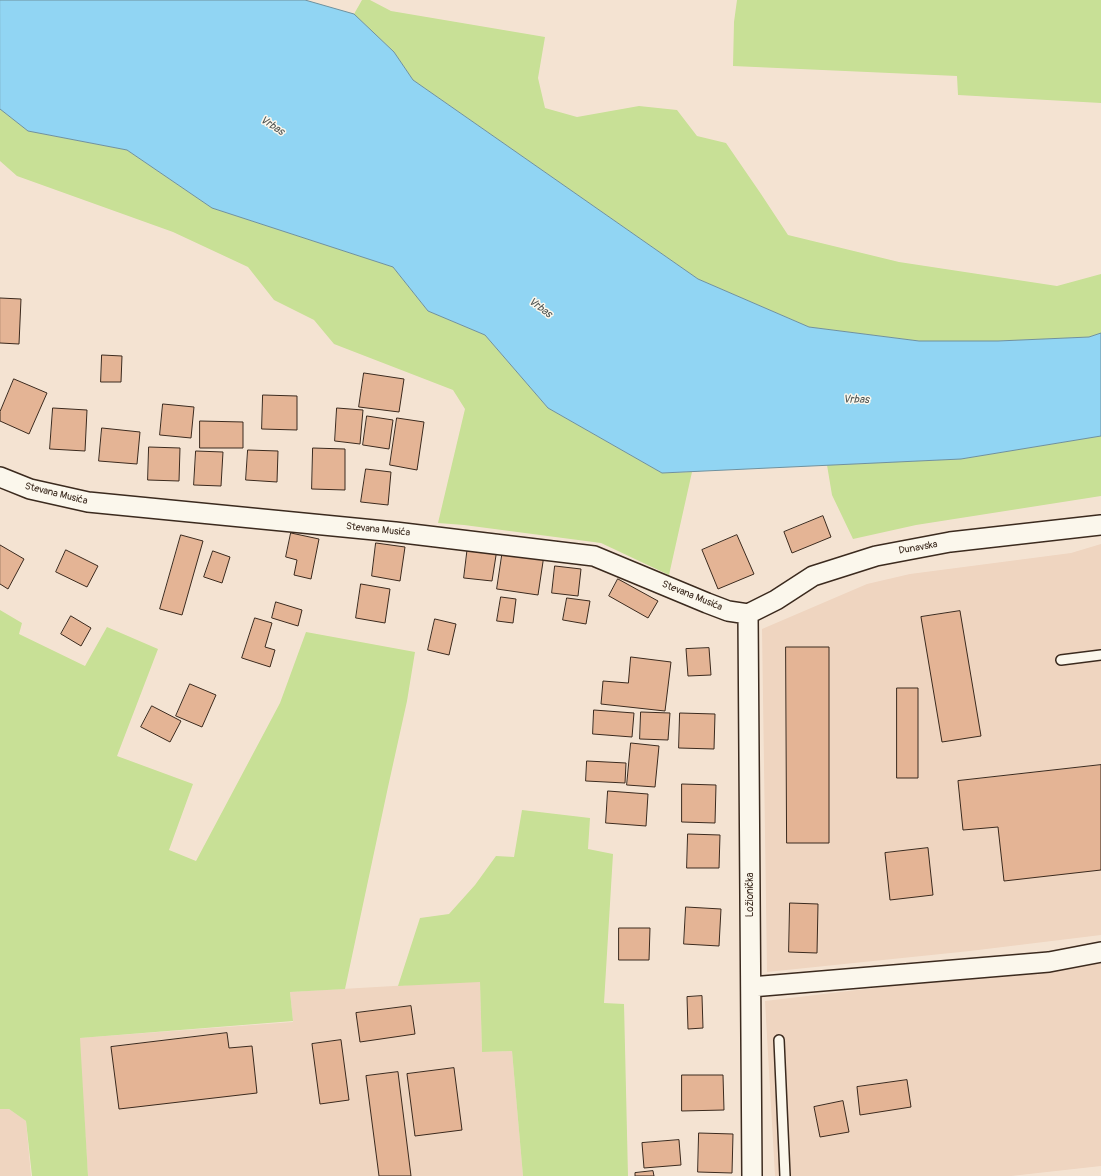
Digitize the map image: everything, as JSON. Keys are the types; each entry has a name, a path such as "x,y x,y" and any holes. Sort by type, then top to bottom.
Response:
{"street":[{"name":"Stevana Musića","path":"0,477 30,489 88,502 395,532 594,556 728,611 748,614"},
{"name":"Dunavska","path":"748,614 776,600 813,576 876,556 950,542 1101,525"},
{"name":"Ložionička","path":"748,614 752,1176"},
{"path":"751,987 1049,962 1101,952"}],"lane":[{"path":"1061,660 1101,655"},
{"path":"779,1040 785,1176"}],"shaded area":[{"path":"1101,544 1101,935 970,951 767,972 762,629 867,584 910,574 1071,553"},
{"path":"1101,961 1101,1166 1011,1176 775,1176 765,1001"},
{"path":"480,981 482,1052 512,1051 523,1176 88,1176 79,1038 293,1022 290,992"},
{"path":"0,1109 9,1109 26,1121 31,1176 0,1176"}],"green space":[{"path":"362,0 370,0 391,11 545,37 538,78 545,108 577,117 639,106 677,110 697,136 726,143 788,235 899,262 1057,286 1101,274 1101,333 1090,337 998,341 919,341 809,327 698,279 413,80 394,52 354,14"},
{"path":"737,0 1101,0 1101,103 958,95 957,76 733,66 734,22"},
{"path":"0,109 28,131 127,150 212,208 393,267 428,311 485,335 548,408 662,473 692,472 669,575 601,543 438,523 465,409 453,390 334,344 314,320 274,300 248,267 173,232 17,176 0,161"},
{"path":"1101,436 1101,496 916,525 853,539 832,495 827,465 961,459"},
{"path":"0,610 22,623 19,634 85,666 107,627 158,649 117,756 193,784 169,850 196,861 280,703 306,632 415,652 407,701 345,989 290,992 293,1021 80,1038 88,1176 32,1176 26,1121 9,1109 0,1109"},
{"path":"522,810 590,818 588,849 613,854 604,1003 624,1004 628,1176 523,1176 512,1051 482,1052 480,982 398,986 420,918 449,914 475,885 496,856 514,857"}],"water":[{"name":"Vrbas","path":"0,0 305,0 354,14 394,52 413,80 698,279 809,327 919,341 998,341 1089,337 1101,333 1101,436 961,459 662,473 548,408 485,335 428,311 393,267 212,208 127,150 28,131 0,109"}],"building":[{"path":"0,298 21,299 19,344 0,343"},
{"path":"102,355 122,356 121,382 101,382"},
{"path":"364,373 404,379 399,412 359,407"},
{"path":"14,379 47,393 29,434 0,421 0,412"},
{"path":"263,395 297,396 297,430 262,429"},
{"path":"163,404 194,407 191,438 160,435"},
{"path":"53,408 87,410 85,451 50,449"},
{"path":"337,408 363,410 360,444 335,441"},
{"path":"367,416 393,420 389,449 363,445"},
{"path":"397,418 424,422 417,470 390,465"},
{"path":"200,421 243,422 243,448 200,448"},
{"path":"102,428 140,432 137,464 99,461"},
{"path":"149,447 180,448 179,481 148,480"},
{"path":"313,448 345,449 345,490 312,489"},
{"path":"248,450 278,451 277,482 246,480"},
{"path":"196,451 223,452 221,486 194,485"},
{"path":"366,469 391,472 388,505 361,502"},
{"path":"823,516 831,537 792,553 784,532"},
{"path":"291,533 319,539 311,579 294,575 297,560 286,557"},
{"path":"181,535 203,541 182,615 160,609"},
{"path":"737,535 754,574 718,589 702,550"},
{"path":"376,543 405,547 400,581 372,576"},
{"path":"0,545 24,559 8,589 0,584"},
{"path":"468,545 497,549 492,581 464,578"},
{"path":"503,549 544,555 538,595 497,589"},
{"path":"66,550 98,566 87,587 56,572"},
{"path":"213,551 230,557 222,583 204,577"},
{"path":"555,566 581,569 578,596 552,593"},
{"path":"618,579 658,601 648,618 609,596"},
{"path":"361,584 390,589 385,623 356,618"},
{"path":"501,597 516,599 513,623 497,621"},
{"path":"567,598 590,601 586,624 563,620"},
{"path":"276,602 302,610 298,626 272,618"},
{"path":"960,611 981,736 942,742 921,617"},
{"path":"71,616 91,628 81,646 61,634"},
{"path":"255,618 272,623 265,647 275,650 270,667 242,658"},
{"path":"435,619 456,624 449,655 428,650"},
{"path":"786,647 829,647 829,843 787,843"},
{"path":"709,648 711,675 688,676 686,649"},
{"path":"631,657 671,662 665,711 601,704 603,681 628,683"},
{"path":"190,684 216,695 202,727 176,716"},
{"path":"897,688 918,688 918,778 897,778"},
{"path":"152,706 181,721 170,742 141,727"},
{"path":"594,710 634,713 632,737 593,734"},
{"path":"641,712 670,713 668,740 640,739"},
{"path":"680,713 715,714 714,749 679,748"},
{"path":"631,743 659,746 655,787 627,785"},
{"path":"587,761 626,763 625,783 586,781"},
{"path":"1101,765 1101,870 1004,881 998,827 963,830 958,781"},
{"path":"682,784 716,785 715,823 682,822"},
{"path":"608,791 648,794 646,826 606,823"},
{"path":"688,834 720,835 719,868 687,868"},
{"path":"928,848 933,895 890,900 885,853"},
{"path":"790,903 818,904 817,953 789,952"},
{"path":"686,907 721,909 719,946 684,944"},
{"path":"619,928 650,928 649,960 619,960"},
{"path":"702,996 703,1028 688,1029 687,997"},
{"path":"411,1006 415,1034 360,1042 356,1013"},
{"path":"227,1033 229,1048 252,1046 257,1093 119,1109 111,1047"},
{"path":"341,1040 349,1100 320,1104 312,1044"},
{"path":"454,1068 462,1130 415,1136 407,1074"},
{"path":"398,1072 411,1176 379,1176 366,1076"},
{"path":"682,1075 723,1075 724,1110 682,1111"},
{"path":"907,1080 911,1107 860,1115 857,1087"},
{"path":"843,1101 849,1132 820,1137 814,1107"},
{"path":"699,1133 733,1134 732,1173 698,1172"},
{"path":"679,1140 681,1165 644,1168 642,1143"},
{"path":"653,1171 654,1176 635,1176 635,1173"}]}
